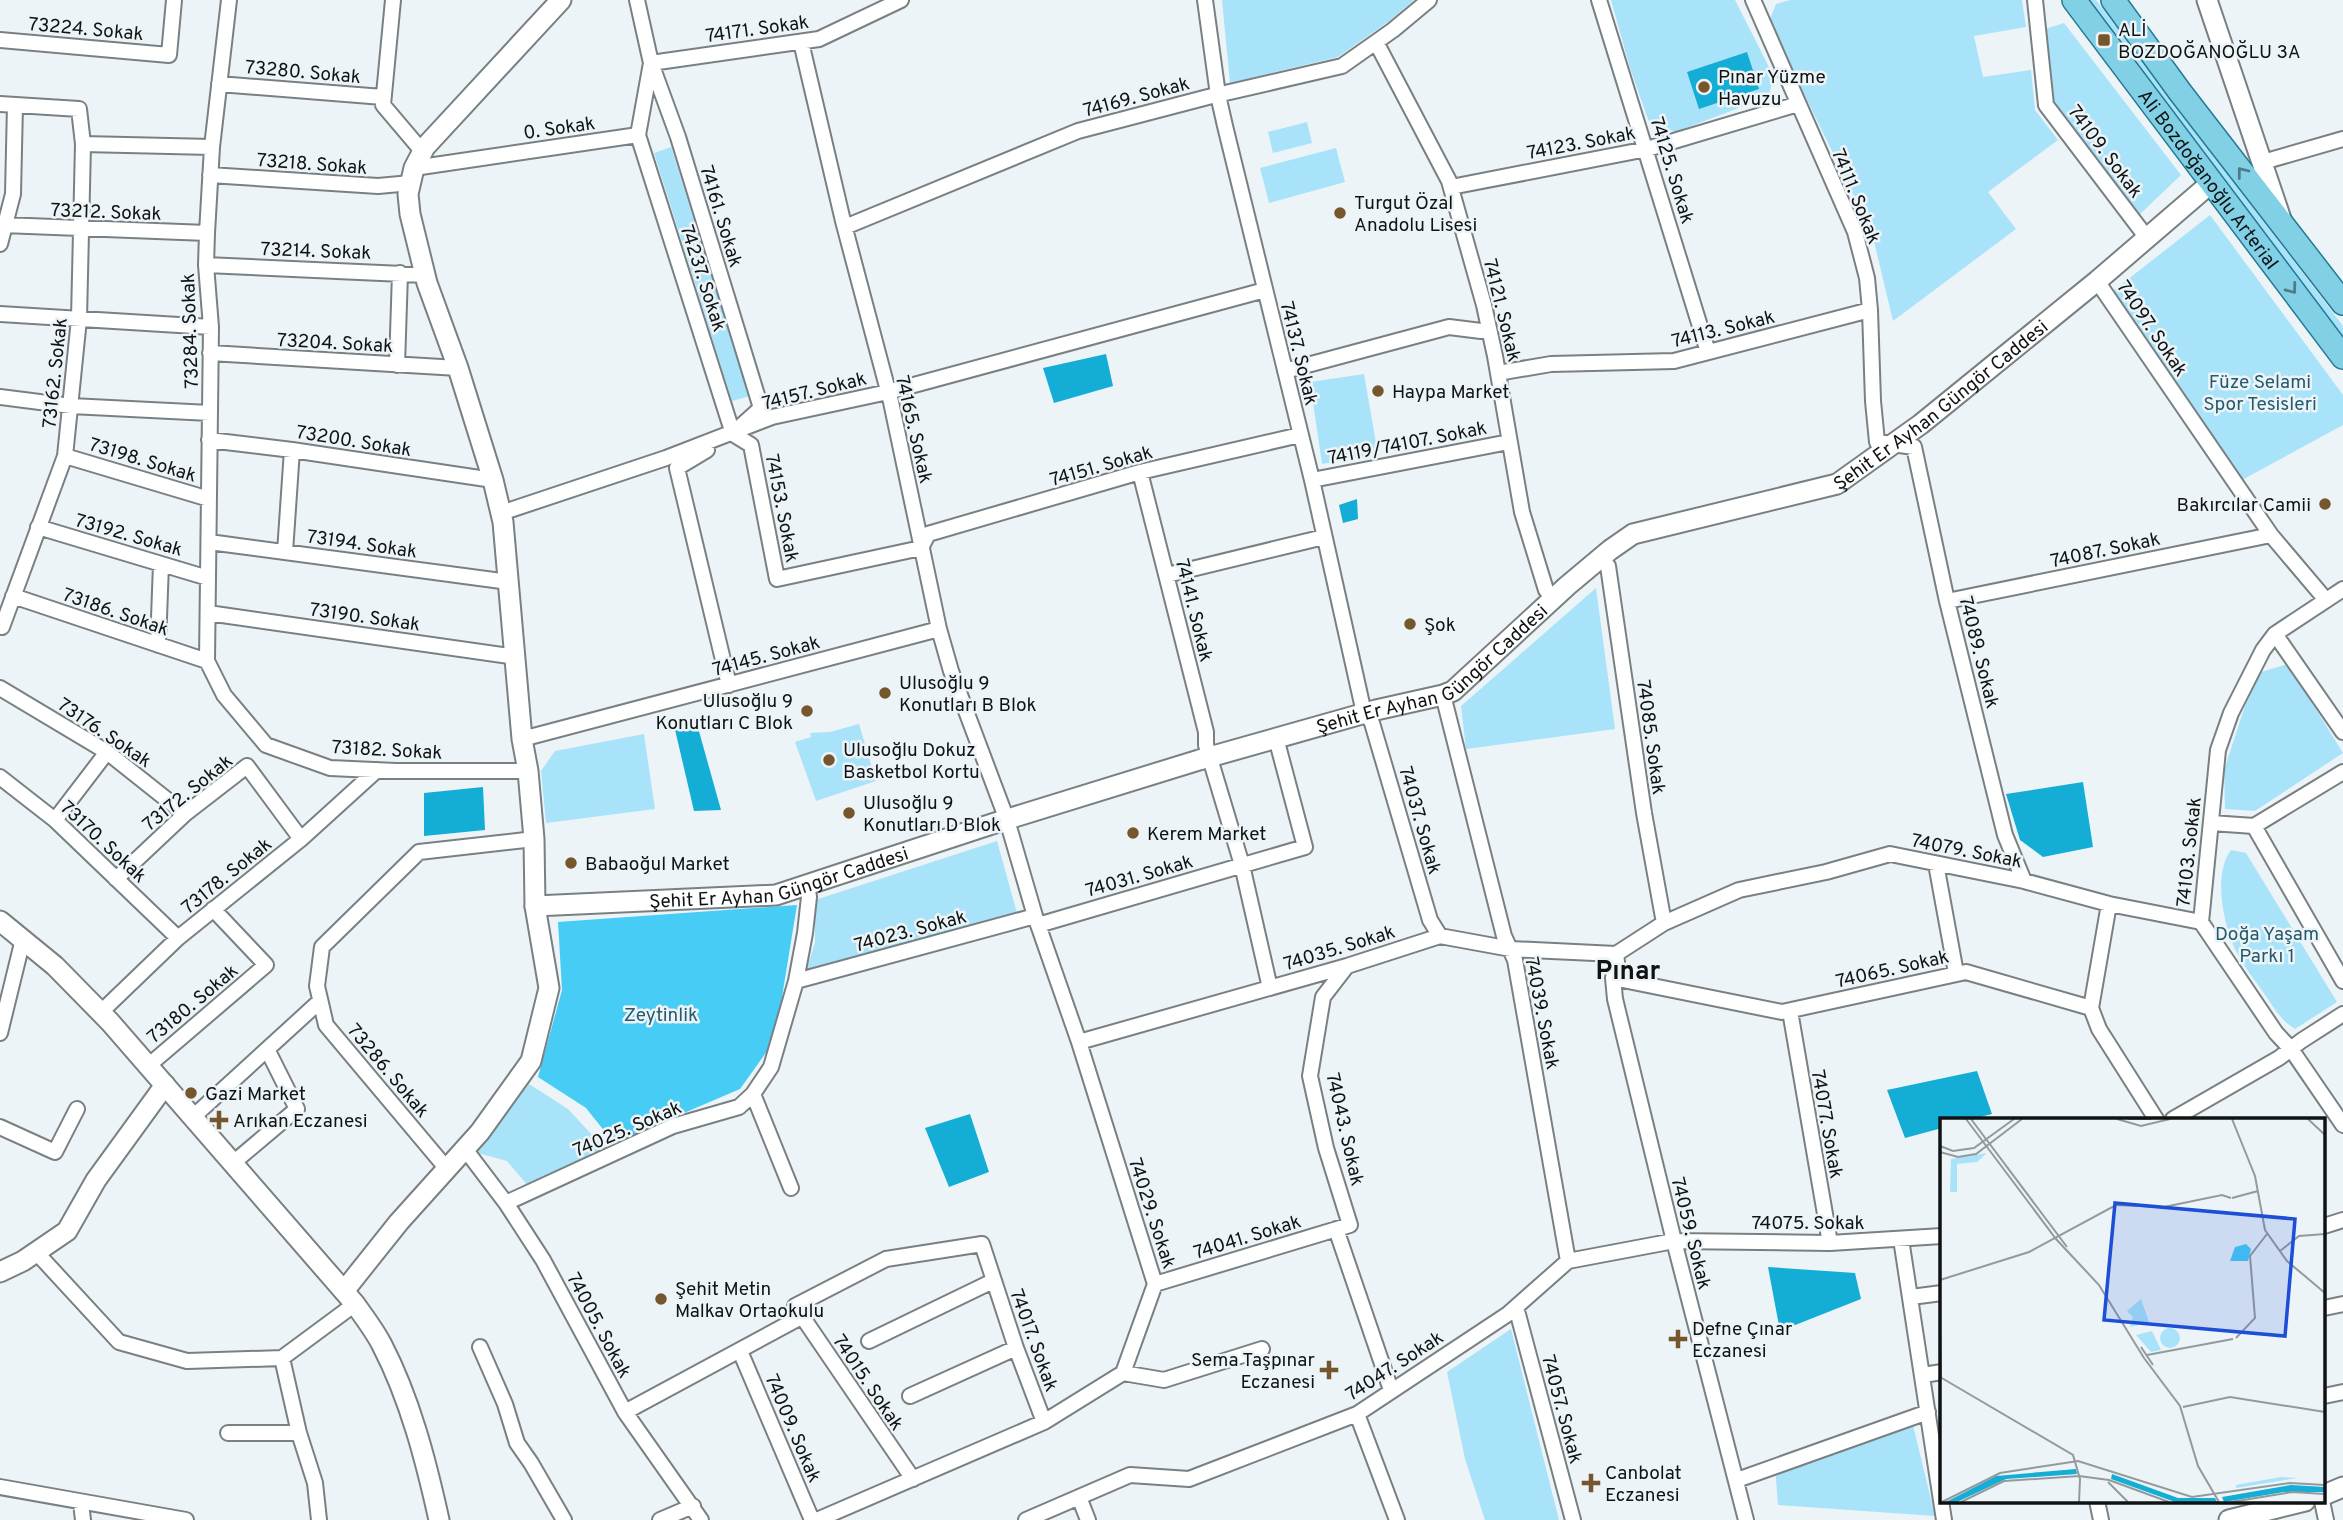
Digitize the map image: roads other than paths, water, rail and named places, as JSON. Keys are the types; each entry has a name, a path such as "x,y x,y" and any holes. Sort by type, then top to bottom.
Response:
{"main road":[{"path":"350,1298 399,1222 480,1132 531,1061 549,988 535,906 534,839 501,513 458,368 425,275 410,214 408,194 416,167 561,0"},
{"name":"Ali Bozdoğanoğlu Arterial","path":"2074,0 2343,357"},
{"name":"Ali Bozdoğanoğlu Arterial","path":"2113,0 2343,303"},
{"path":"2207,0 2284,226"},
{"name":"Şehit Er Ayhan Güngör Caddesi","path":"535,906 775,895 1209,757 1453,691 1553,598 1633,534 1838,484 1895,444 2097,281 2211,183"},
{"path":"0,921 55,966 101,1012 350,1298 381,1343 401,1387 428,1472 439,1520"},
{"path":"0,1272 67,1231 96,1180 165,1085"},
{"path":"2326,1493 2343,1487"},
{"path":"2229,1520 2299,1502"}],"street":[{"name":"73224. Sokak","path":"0,40 169,55 174,0"},
{"name":"73284. Sokak","path":"207,662 211,327 206,265 207,233 212,146 229,0"},
{"path":"393,0 383,105 416,167"},
{"name":"74161. Sokak","path":"637,0 651,64 678,136 761,408 733,434"},
{"name":"74171. Sokak","path":"651,64 819,39 901,0"},
{"name":"74137. Sokak","path":"1205,0 1218,94 1312,480 1362,704 1367,713"},
{"name":"74169. Sokak","path":"845,227 1078,131 1218,94 1342,66 1376,43 1429,0"},
{"name":"74125. Sokak","path":"1599,0 1708,352"},
{"name":"74111. Sokak","path":"1753,0 1855,232 1867,278 1877,442 1895,444"},
{"name":"74109. Sokak","path":"2035,0 2046,105 2147,238"},
{"name":"74165. Sokak","path":"801,41 888,392 939,629 951,671 1007,820"},
{"name":"74121. Sokak","path":"1376,43 1451,187 1489,330 1522,512 1546,590 1553,598"},
{"path":"638,135 651,64"},
{"name":"73280. Sokak","path":"219,84 383,97"},
{"path":"0,244 6,195 7,104"},
{"name":"73162. Sokak","path":"0,626 2,627 65,456 79,319 83,230 83,144 79,108 7,104"},
{"name":"74123. Sokak","path":"1451,187 1647,149 1798,104"},
{"name":"0. Sokak","path":"416,167 638,135"},
{"name":"74237. Sokak","path":"638,135 733,434"},
{"path":"2263,162 2343,139"},
{"path":"83,144 212,146"},
{"name":"73218. Sokak","path":"211,176 379,186 416,167"},
{"name":"73212. Sokak","path":"3,225 207,233"},
{"name":"73214. Sokak","path":"206,265 425,275"},
{"path":"397,365 400,273"},
{"name":"74097. Sokak","path":"2097,281 2271,535 2326,600"},
{"name":"74157. Sokak","path":"501,513 733,434 772,417 888,392 1265,290"},
{"name":"74113. Sokak","path":"1498,373 1551,364 1674,361 1870,310"},
{"path":"0,314 211,327"},
{"path":"1285,371 1448,327 1489,330"},
{"name":"73204. Sokak","path":"210,353 458,368"},
{"path":"1,400 210,413"},
{"path":"729,685 677,468 733,434"},
{"name":"74153. Sokak","path":"733,434 751,445 777,579 921,548"},
{"name":"74151. Sokak","path":"921,548 928,534 1140,472 1300,435"},
{"name":"73200. Sokak","path":"209,440 493,481"},
{"name":"74119/74107. Sokak","path":"1312,480 1509,442"},
{"name":"74089. Sokak","path":"1895,444 1914,447 1947,601 2005,835 2024,881"},
{"path":"285,552 292,450"},
{"name":"73198. Sokak","path":"65,456 209,499"},
{"name":"74141. Sokak","path":"1140,472 1206,732 1209,757 1242,865 1270,988"},
{"name":"73192. Sokak","path":"38,527 208,578"},
{"name":"74087. Sokak","path":"1947,601 2271,535"},
{"path":"1167,575 1324,537"},
{"name":"73194. Sokak","path":"209,542 509,582"},
{"name":"74085. Sokak","path":"1601,558 1608,569 1644,813 1664,923"},
{"path":"158,645 161,564"},
{"name":"74103. Sokak","path":"2343,589 2274,634 2231,713 2218,750 2201,922 2276,1033 2291,1049 2343,1125"},
{"name":"73186. Sokak","path":"13,596 207,662"},
{"name":"73190. Sokak","path":"208,613 516,657"},
{"name":"74145. Sokak","path":"522,740 939,629"},
{"path":"2274,634 2343,733"},
{"name":"73182. Sokak","path":"207,662 223,695 266,745 330,768 528,771"},
{"name":"73176. Sokak","path":"0,688 107,752 185,814"},
{"name":"74039. Sokak","path":"1443,695 1504,936 1516,960 1568,1261"},
{"name":"74037. Sokak","path":"1367,713 1430,920 1440,936"},
{"name":"74031. Sokak","path":"1036,921 1305,847 1276,738"},
{"path":"55,820 107,752"},
{"name":"73172. Sokak","path":"117,879 185,814 247,766 301,839"},
{"name":"73178. Sokak","path":"101,1012 178,938 301,839 377,770"},
{"path":"2211,822 2253,826 2343,772"},
{"name":"73170. Sokak","path":"0,776 55,820 178,938"},
{"name":"74029. Sokak","path":"1007,820 1036,921 1079,1042 1156,1284 1123,1373"},
{"path":"2253,826 2343,981"},
{"name":"73286. Sokak","path":"447,1169 326,1025 317,986 322,947 419,852 534,839"},
{"name":"74079. Sokak","path":"1616,954 1664,923 1739,890 1826,872 1890,855 2024,881 2109,904 2201,922"},
{"path":"1936,863 1956,973"},
{"name":"74025. Sokak","path":"506,1203 673,1126 739,1107 753,1094 771,1067 796,981 805,933 809,897 807,885"},
{"path":"2109,904 2091,1008 2099,1029 2155,1118"},
{"name":"73180. Sokak","path":"148,1066 266,965 213,909"},
{"name":"74023. Sokak","path":"796,981 1036,921"},
{"name":"74035. Sokak","path":"1079,1042 1347,966 1440,936 1511,948 1616,954"},
{"path":"0,1033 4,998 23,939"},
{"name":"74059. Sokak","path":"1616,954 1615,999 1746,1520"},
{"name":"74043. Sokak","path":"1347,966 1322,997 1310,1076 1343,1227 1391,1390"},
{"name":"74065. Sokak","path":"1614,978 1782,1012 1966,972 2091,1008"},
{"path":"193,1117 320,1001"},
{"name":"74077. Sokak","path":"1790,1011 1830,1244"},
{"path":"2175,1118 2279,1058 2343,1014"},
{"path":"233,1163 297,1109 268,1051"},
{"path":"753,1094 791,1188"},
{"path":"0,1127 55,1152 77,1109"},
{"name":"74005. Sokak","path":"465,1149 506,1203 547,1267 625,1412 701,1520"},
{"path":"2326,1225 2343,1220"},
{"name":"74041. Sokak","path":"1156,1284 1343,1227"},
{"name":"74075. Sokak","path":"1674,1241 1830,1244 1940,1236"},
{"path":"1901,1239 1928,1412 1939,1454"},
{"path":"1568,1261 1674,1241"},
{"path":"625,1412 740,1351 886,1259 982,1244 993,1281"},
{"path":"36,1252 119,1342 187,1361 282,1358 350,1298"},
{"name":"74047. Sokak","path":"1026,1520 1130,1475 1189,1479 1357,1414 1516,1307 1568,1261"},
{"name":"74017. Sokak","path":"869,1341 993,1281 1044,1422"},
{"path":"1911,1297 1940,1293"},
{"name":"74057. Sokak","path":"1516,1307 1573,1520"},
{"name":"74015. Sokak","path":"798,1312 913,1479"},
{"path":"480,1347 505,1404 517,1443 564,1520"},
{"path":"910,1396 1016,1348"},
{"path":"814,1520 1044,1422 1123,1373 1164,1380 1262,1349"},
{"name":"74009. Sokak","path":"740,1351 814,1520"},
{"path":"282,1358 299,1433 315,1483 319,1520"},
{"path":"1923,1375 1940,1372"},
{"path":"1737,1480 1928,1412"},
{"path":"1357,1414 1397,1520"},
{"path":"228,1433 299,1433"},
{"path":"0,1487 186,1520"},
{"path":"1079,1497 1088,1520"},
{"path":"1943,1502 1944,1520"},
{"path":"2097,1502 2101,1520"},
{"path":"2322,1502 2326,1520"},
{"path":"81,1503 83,1520"},
{"path":"660,1520 693,1506"}],"place":[{"name":"ALİ BOZDOĞANOĞLU 3A","path":"2104,40"},
{"name":"Pınar Yüzme Havuzu","path":"1704,87"},
{"name":"Turgut Özal Anadolu Lisesi","path":"1340,213"},
{"name":"Haypa Market","path":"1378,391"},
{"name":"Bakırcılar Camii","path":"2325,504"},
{"name":"Şok","path":"1410,624"},
{"name":"Ulusoğlu 9 Konutları B Blok","path":"885,693"},
{"name":"Ulusoğlu 9 Konutları C Blok","path":"807,711"},
{"name":"Ulusoğlu Dokuz Basketbol Kortu","path":"829,760"},
{"name":"Ulusoğlu 9 Konutları D Blok","path":"849,813"},
{"name":"Kerem Market","path":"1133,833"},
{"name":"Babaoğul Market","path":"571,863"},
{"name":"Gazi Market","path":"191,1093"},
{"name":"Arıkan Eczanesi","path":"219,1120"},
{"name":"Şehit Metin Malkav Ortaokulu","path":"661,1299"},
{"name":"Defne Çınar Eczanesi","path":"1678,1339"},
{"name":"Sema Taşpınar Eczanesi","path":"1329,1370"},
{"name":"Canbolat Eczanesi","path":"1591,1483"}],"district":[{"name":"Pınar","path":"1628,970"}],"park label":[{"name":"Füze Selami Spor Tesisleri","path":"2260,392"},
{"name":"Doğa Yaşam Parkı 1","path":"2267,944"},
{"name":"Zeytinlik","path":"661,1014"}]}
